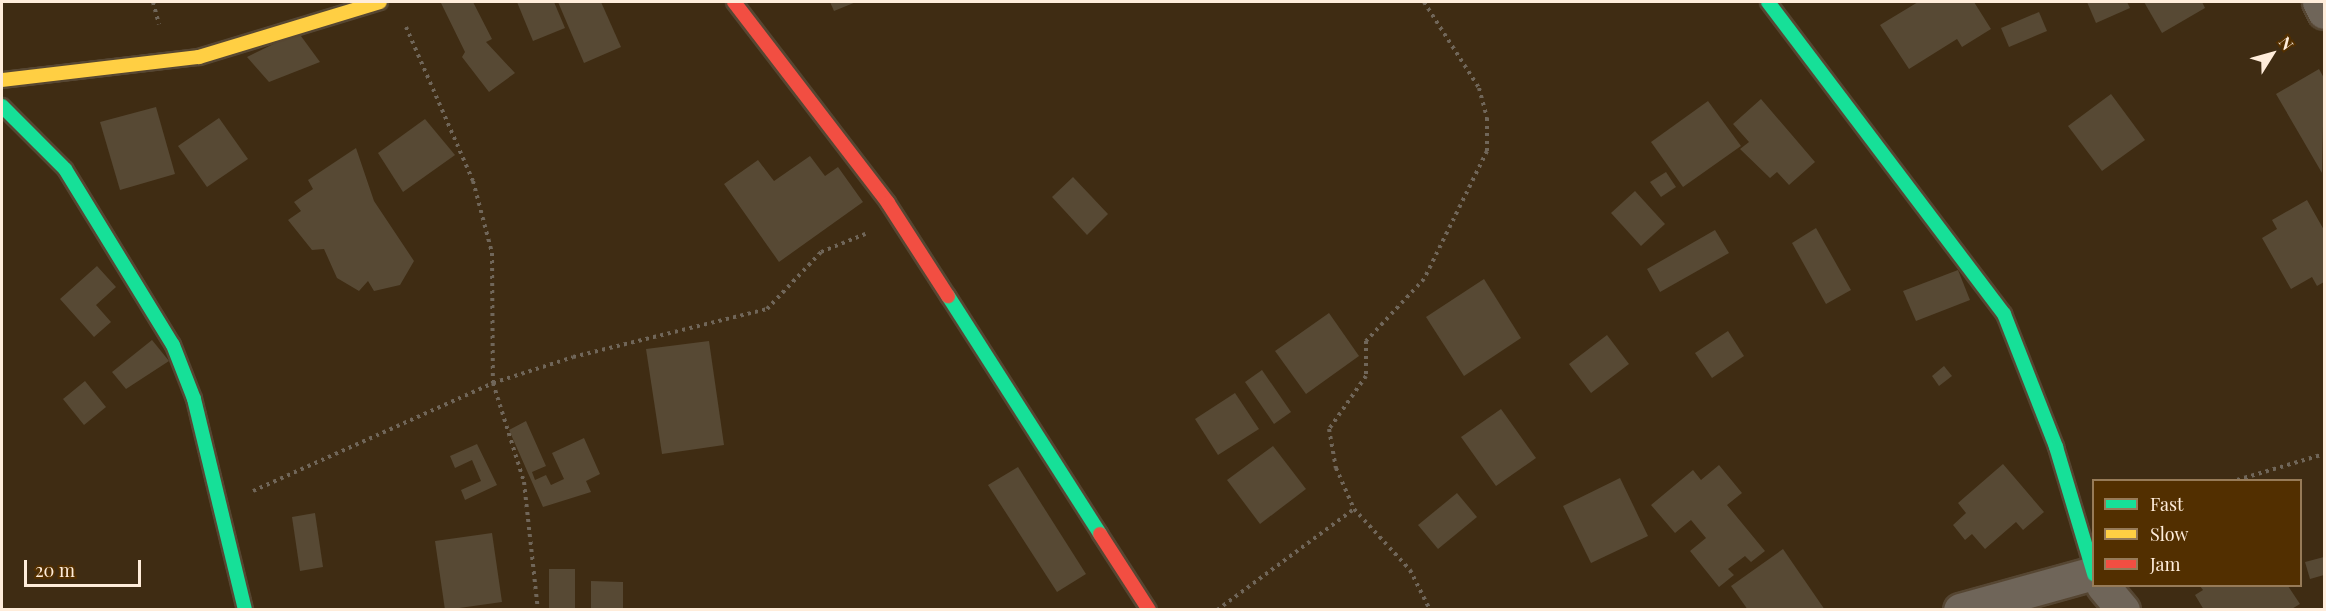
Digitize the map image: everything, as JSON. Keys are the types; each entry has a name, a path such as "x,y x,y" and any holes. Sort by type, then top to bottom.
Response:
{"street":[{"path":"2,80 199,57 380,2"},
{"path":"734,2 899,219 1149,609"},
{"path":"1767,2 2004,314 2056,447 2092,571"},
{"path":"2319,2 2325,12"},
{"path":"2,106 38,137 64,169 172,345 194,399 245,609"},
{"path":"1960,609 2092,574"},
{"path":"2105,587 2124,609"}],"path":[{"path":"1424,2 1479,88 1487,118 1487,151 1424,279 1366,341 1366,376 1329,429 1336,468 1354,509 1410,570 1430,609"},
{"path":"405,24 473,181 492,253 493,383 524,482 538,609"},
{"path":"218,505 348,452 493,383 573,357 767,309 821,252 899,219"},
{"path":"2240,479 2325,454"},
{"path":"1217,609 1354,509"}],"building":[{"path":"473,2 492,39 486,42 515,73 489,92 462,57 465,52 441,3"},
{"path":"517,2 554,2 565,28 533,41"},
{"path":"558,2 601,2 621,47 584,63"},
{"path":"830,2 856,2 834,11"},
{"path":"1918,2 1974,2 1991,29 1962,47 1957,39 1909,69 1880,25"},
{"path":"2087,2 2127,2 2130,8 2096,23"},
{"path":"2144,2 2202,2 2205,8 2162,33"},
{"path":"2039,12 2047,31 2009,47 2001,28"},
{"path":"298,32 320,62 269,82 247,57"},
{"path":"2319,69 2324,78 2322,173 2276,94"},
{"path":"2111,94 2145,140 2102,171 2068,126"},
{"path":"1761,99 1815,162 1789,185 1777,172 1770,178 1740,149 1749,142 1733,124"},
{"path":"1708,101 1741,146 1683,187 1651,142"},
{"path":"156,107 175,174 120,190 100,122"},
{"path":"219,118 248,159 207,187 178,146"},
{"path":"425,119 455,155 403,192 378,153"},
{"path":"356,148 374,201 414,261 400,285 374,291 368,281 359,291 337,278 324,249 312,250 288,220 301,211 294,202 313,189 308,180"},
{"path":"810,156 825,176 838,167 863,202 779,262 724,184 758,160 774,181"},
{"path":"1666,172 1676,187 1661,197 1650,182"},
{"path":"1073,177 1108,214 1087,235 1052,197"},
{"path":"1635,191 1665,224 1641,246 1611,213"},
{"path":"2307,200 2324,230 2324,282 2317,286 2312,277 2291,289 2262,238 2277,229 2272,220"},
{"path":"1816,228 1851,290 1826,304 1792,243"},
{"path":"1715,230 1729,253 1660,292 1647,269"},
{"path":"97,266 116,287 96,305 111,322 94,337 60,299"},
{"path":"1958,270 1970,300 1916,321 1903,291"},
{"path":"1484,279 1521,338 1464,376 1426,317"},
{"path":"1329,313 1359,356 1306,394 1275,351"},
{"path":"1728,331 1744,356 1712,378 1695,353"},
{"path":"1607,335 1629,364 1591,393 1569,364"},
{"path":"152,340 169,361 126,389 112,372"},
{"path":"709,341 724,445 662,454 646,349"},
{"path":"1944,366 1952,376 1939,386 1932,376"},
{"path":"1262,370 1291,412 1274,424 1245,382"},
{"path":"85,381 106,407 84,425 63,399"},
{"path":"1235,393 1259,429 1218,455 1195,419"},
{"path":"1501,409 1536,458 1496,486 1461,437"},
{"path":"526,421 546,466 532,472 535,480 546,475 551,485 564,479 552,453 584,438 600,474 586,481 591,492 543,507 509,430"},
{"path":"477,444 497,485 465,500 461,490 481,481 472,460 455,468 450,456"},
{"path":"1273,446 1306,489 1260,524 1227,480"},
{"path":"2003,464 2044,512 2023,530 2016,522 1985,549 1972,534 1965,540 1953,525 1966,513 1958,503"},
{"path":"1719,465 1742,493 1727,505 1765,551 1751,562 1745,556 1728,569 1734,575 1719,587 1690,551 1706,538 1691,520 1675,533 1651,505 1693,470 1701,480"},
{"path":"1018,467 1086,574 1057,592 988,485"},
{"path":"1620,478 1648,536 1591,563 1563,506"},
{"path":"1457,493 1477,517 1438,549 1418,525"},
{"path":"315,513 323,567 300,571 292,517"},
{"path":"492,533 502,602 445,610 435,541"},
{"path":"1783,549 1825,610 1748,610 1731,586"},
{"path":"2324,557 2324,575 2310,579 2305,562"},
{"path":"549,569 575,569 575,610 549,610"},
{"path":"591,581 623,582 623,610 591,610"},
{"path":"2201,587 2289,587 2300,604 2290,610 2204,610 2195,595 2203,590"}],"traffic: fast":[{"path":"1768,2 2004,314 2056,447 2092,567"},
{"path":"2,106 65,169 173,345 194,399 245,610"},
{"path":"948,296 1100,534"}],"traffic: slow":[{"path":"2,80 199,57 380,2"}],"traffic: jam":[{"path":"734,2 888,203 948,296"},
{"path":"1100,534 1149,610"}]}
